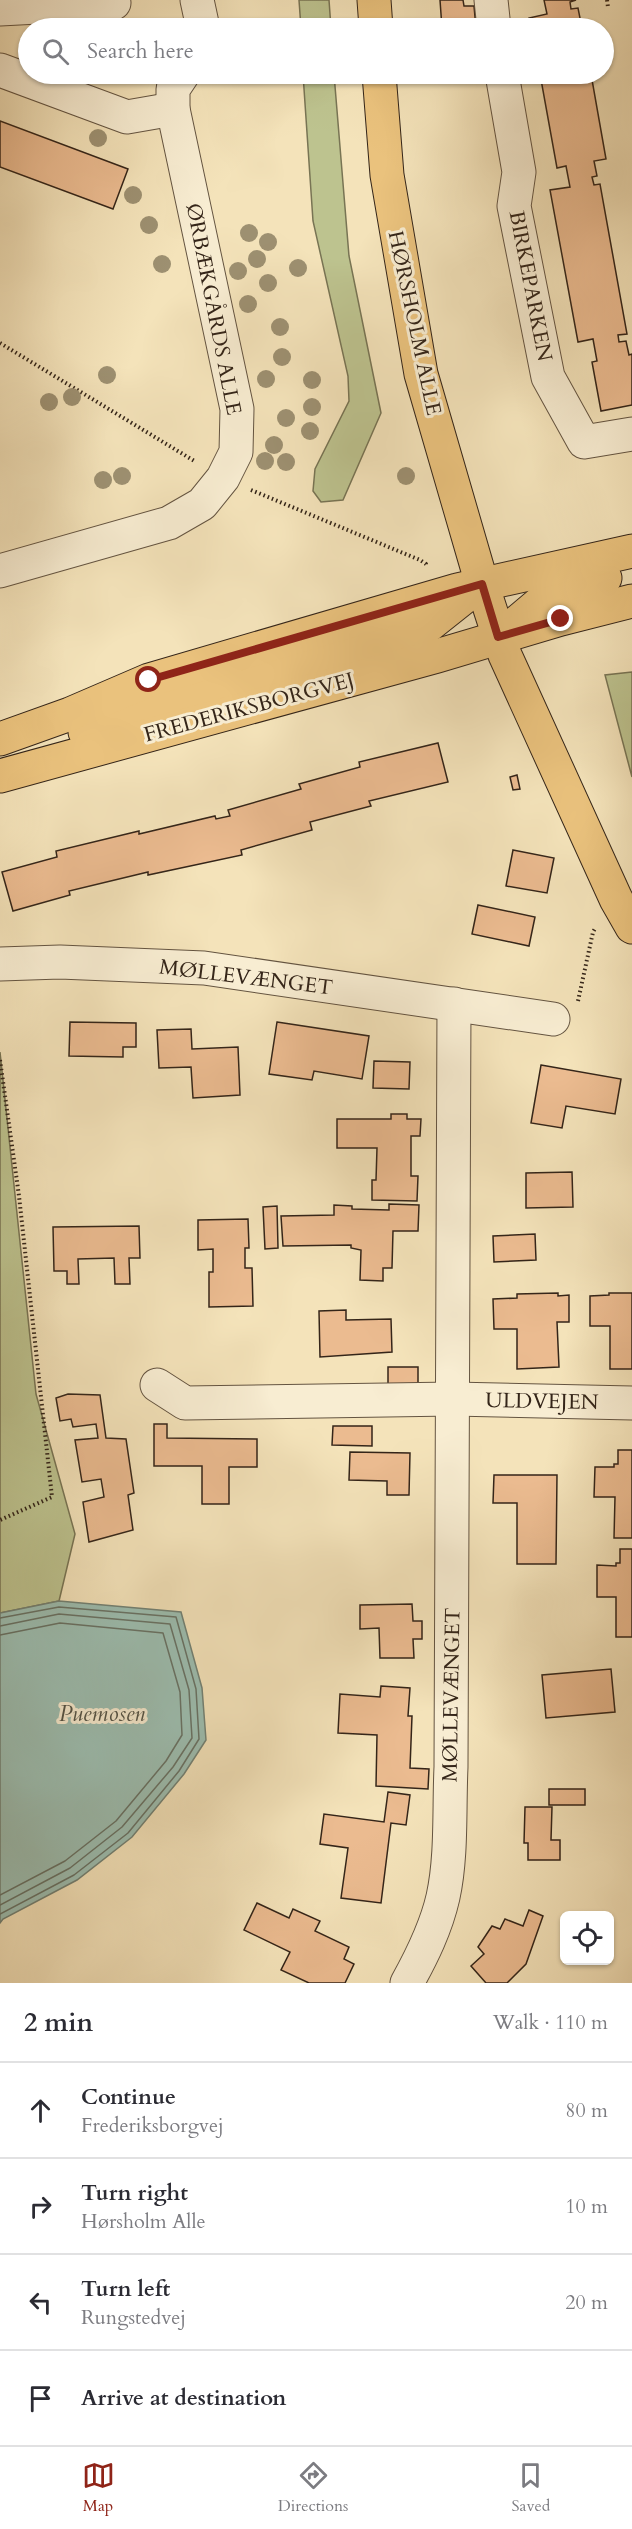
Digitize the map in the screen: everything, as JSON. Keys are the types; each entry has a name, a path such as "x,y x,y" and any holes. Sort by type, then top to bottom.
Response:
{"main road":[{"path":"374,0 375,18"},
{"name":"HØRSHOLM ALLE","path":"380,84 387,175 421,374 482,584 498,637 596,856 632,927"},
{"path":"0,739 70,714 149,680 482,584 632,551"},
{"path":"498,637 554,592 632,572"},
{"path":"31,767 63,740 198,692 429,624 482,584"},
{"name":"FREDERIKSBORGVEJ","path":"0,776 498,637 632,602"}],"street":[{"path":"197,0 201,18"},
{"path":"491,0 493,18"},
{"path":"0,9 114,3"},
{"path":"0,70 18,77"},
{"path":"38,84 127,117 173,109"},
{"name":"ØRBÆKGÅRDS ALLE","path":"0,571 169,523 202,504 223,478 236,452 237,409 173,109 173,89 176,84"},
{"name":"BIRKEPARKEN","path":"504,84 519,172 514,206 548,376 584,442 632,434"},
{"name":"MØLLEVÆNGET","path":"0,964 60,962 204,968 553,1019"},
{"name":"MØLLEVÆNGET","path":"407,1983 426,1949 443,1897 448,1842 451,1767 454,1004"},
{"path":"157,1385 185,1403 453,1399"},
{"name":"ULDVEJEN","path":"453,1399 632,1403"}],"path":[{"path":"607,0 608,7"},
{"path":"192,472 203,454"},
{"path":"580,991 592,932"},
{"path":"0,1060 19,1196 52,1497 0,1520"}],"green space":[{"path":"299,0 329,0 330,18 300,18"},
{"path":"304,84 335,84 349,256 381,413 343,500 321,502 313,491 315,469 349,401 348,376 313,221"},
{"path":"632,672 632,777 605,675"},
{"path":"0,1052 36,1394 75,1534 59,1601 0,1613"}],"water":[{"name":"Puemosen","path":"59,1601 181,1612 202,1688 206,1740 184,1774 132,1837 77,1880 3,1919 0,1923 0,1613"}],"building":[{"path":"440,0 463,0 464,6 474,6 475,18 441,18"},
{"path":"544,0 576,0 570,2 571,9 578,8 580,18 529,18 547,14"},
{"path":"542,84 593,84 606,159 594,161 597,176 592,177 594,185 600,184 627,334 618,335 619,342 626,341 629,355 632,354 632,405 601,411 592,362 597,361 593,339 578,342 550,190 570,187 566,166 557,168"},
{"path":"0,121 128,169 113,209 0,167"},
{"path":"438,743 448,782 369,801 371,806 310,822 312,830 241,850 242,855 148,875 148,872 69,891 70,895 13,911 2,872 57,857 56,851 139,831 139,834 215,816 216,819 230,816 228,810 301,789 299,784 360,767 359,762"},
{"path":"517,775 520,789 513,790 510,777"},
{"path":"513,850 554,858 547,893 506,886"},
{"path":"478,905 535,917 529,946 472,934"},
{"path":"70,1022 136,1023 136,1047 123,1047 123,1057 69,1056"},
{"path":"277,1022 369,1036 362,1079 314,1071 312,1080 269,1074"},
{"path":"191,1029 192,1049 238,1047 240,1095 193,1098 191,1067 159,1068 157,1030"},
{"path":"374,1061 410,1062 409,1089 373,1088"},
{"path":"541,1065 621,1079 615,1114 566,1106 562,1128 531,1123"},
{"path":"391,1114 407,1114 407,1119 421,1119 420,1136 411,1136 411,1176 418,1176 417,1201 372,1200 372,1180 376,1180 377,1148 337,1148 337,1119 391,1119"},
{"path":"572,1172 573,1207 526,1208 526,1173"},
{"path":"389,1204 419,1205 418,1231 393,1231 392,1268 383,1268 383,1281 360,1280 361,1250 351,1248 351,1245 283,1246 281,1216 334,1215 334,1205 352,1206 352,1209 389,1210"},
{"path":"277,1206 278,1248 265,1249 263,1207"},
{"path":"248,1219 249,1248 245,1248 245,1268 252,1268 253,1306 209,1307 209,1272 213,1272 213,1249 198,1250 198,1220"},
{"path":"139,1226 140,1258 129,1258 130,1284 115,1284 114,1258 78,1259 79,1284 67,1284 67,1271 54,1271 53,1227"},
{"path":"535,1234 536,1260 494,1262 493,1236"},
{"path":"558,1293 558,1296 569,1295 569,1322 557,1322 559,1367 517,1369 517,1329 494,1329 493,1299 517,1298 517,1294"},
{"path":"609,1293 632,1293 632,1369 610,1369 610,1326 590,1326 590,1296 609,1295"},
{"path":"346,1310 346,1320 391,1319 392,1352 320,1357 319,1311"},
{"path":"388,1367 418,1367 418,1386 388,1386"},
{"path":"68,1394 100,1395 106,1438 126,1439 134,1493 128,1495 133,1530 89,1542 83,1502 104,1497 101,1479 82,1482 75,1440 98,1438 96,1424 73,1427 71,1419 60,1421 56,1398"},
{"path":"154,1424 167,1424 167,1438 257,1439 257,1467 229,1467 229,1504 202,1504 202,1466 154,1466"},
{"path":"333,1426 372,1426 372,1446 332,1445"},
{"path":"618,1450 632,1450 632,1538 614,1538 615,1497 594,1497 595,1467 614,1467 614,1464 618,1464"},
{"path":"350,1452 410,1453 409,1495 387,1495 387,1481 349,1480"},
{"path":"494,1475 557,1475 556,1564 517,1564 517,1503 493,1503"},
{"path":"620,1549 632,1549 632,1637 616,1637 616,1597 597,1597 597,1565 616,1566 616,1563 620,1563"},
{"path":"412,1604 413,1621 422,1621 422,1639 413,1639 414,1658 380,1658 379,1628 360,1629 360,1605"},
{"path":"611,1669 615,1712 546,1718 542,1675"},
{"path":"381,1686 410,1688 408,1716 412,1716 410,1768 429,1769 428,1789 376,1786 377,1735 338,1733 340,1694 380,1697"},
{"path":"549,1789 585,1789 585,1805 549,1805"},
{"path":"388,1792 410,1795 406,1825 391,1823 381,1903 341,1898 348,1848 320,1844 324,1814 384,1822"},
{"path":"525,1807 552,1807 551,1840 560,1840 560,1860 528,1860 528,1843 524,1843"},
{"path":"257,1903 289,1918 293,1909 320,1921 315,1931 349,1947 344,1959 354,1964 345,1983 309,1983 281,1970 290,1952 244,1930"},
{"path":"529,1910 543,1916 526,1964 507,1983 486,1983 471,1966 484,1954 478,1947 492,1926 500,1929 505,1919 523,1926"}],"route":[{"path":"149,680 482,584 498,637 561,619"}]}
